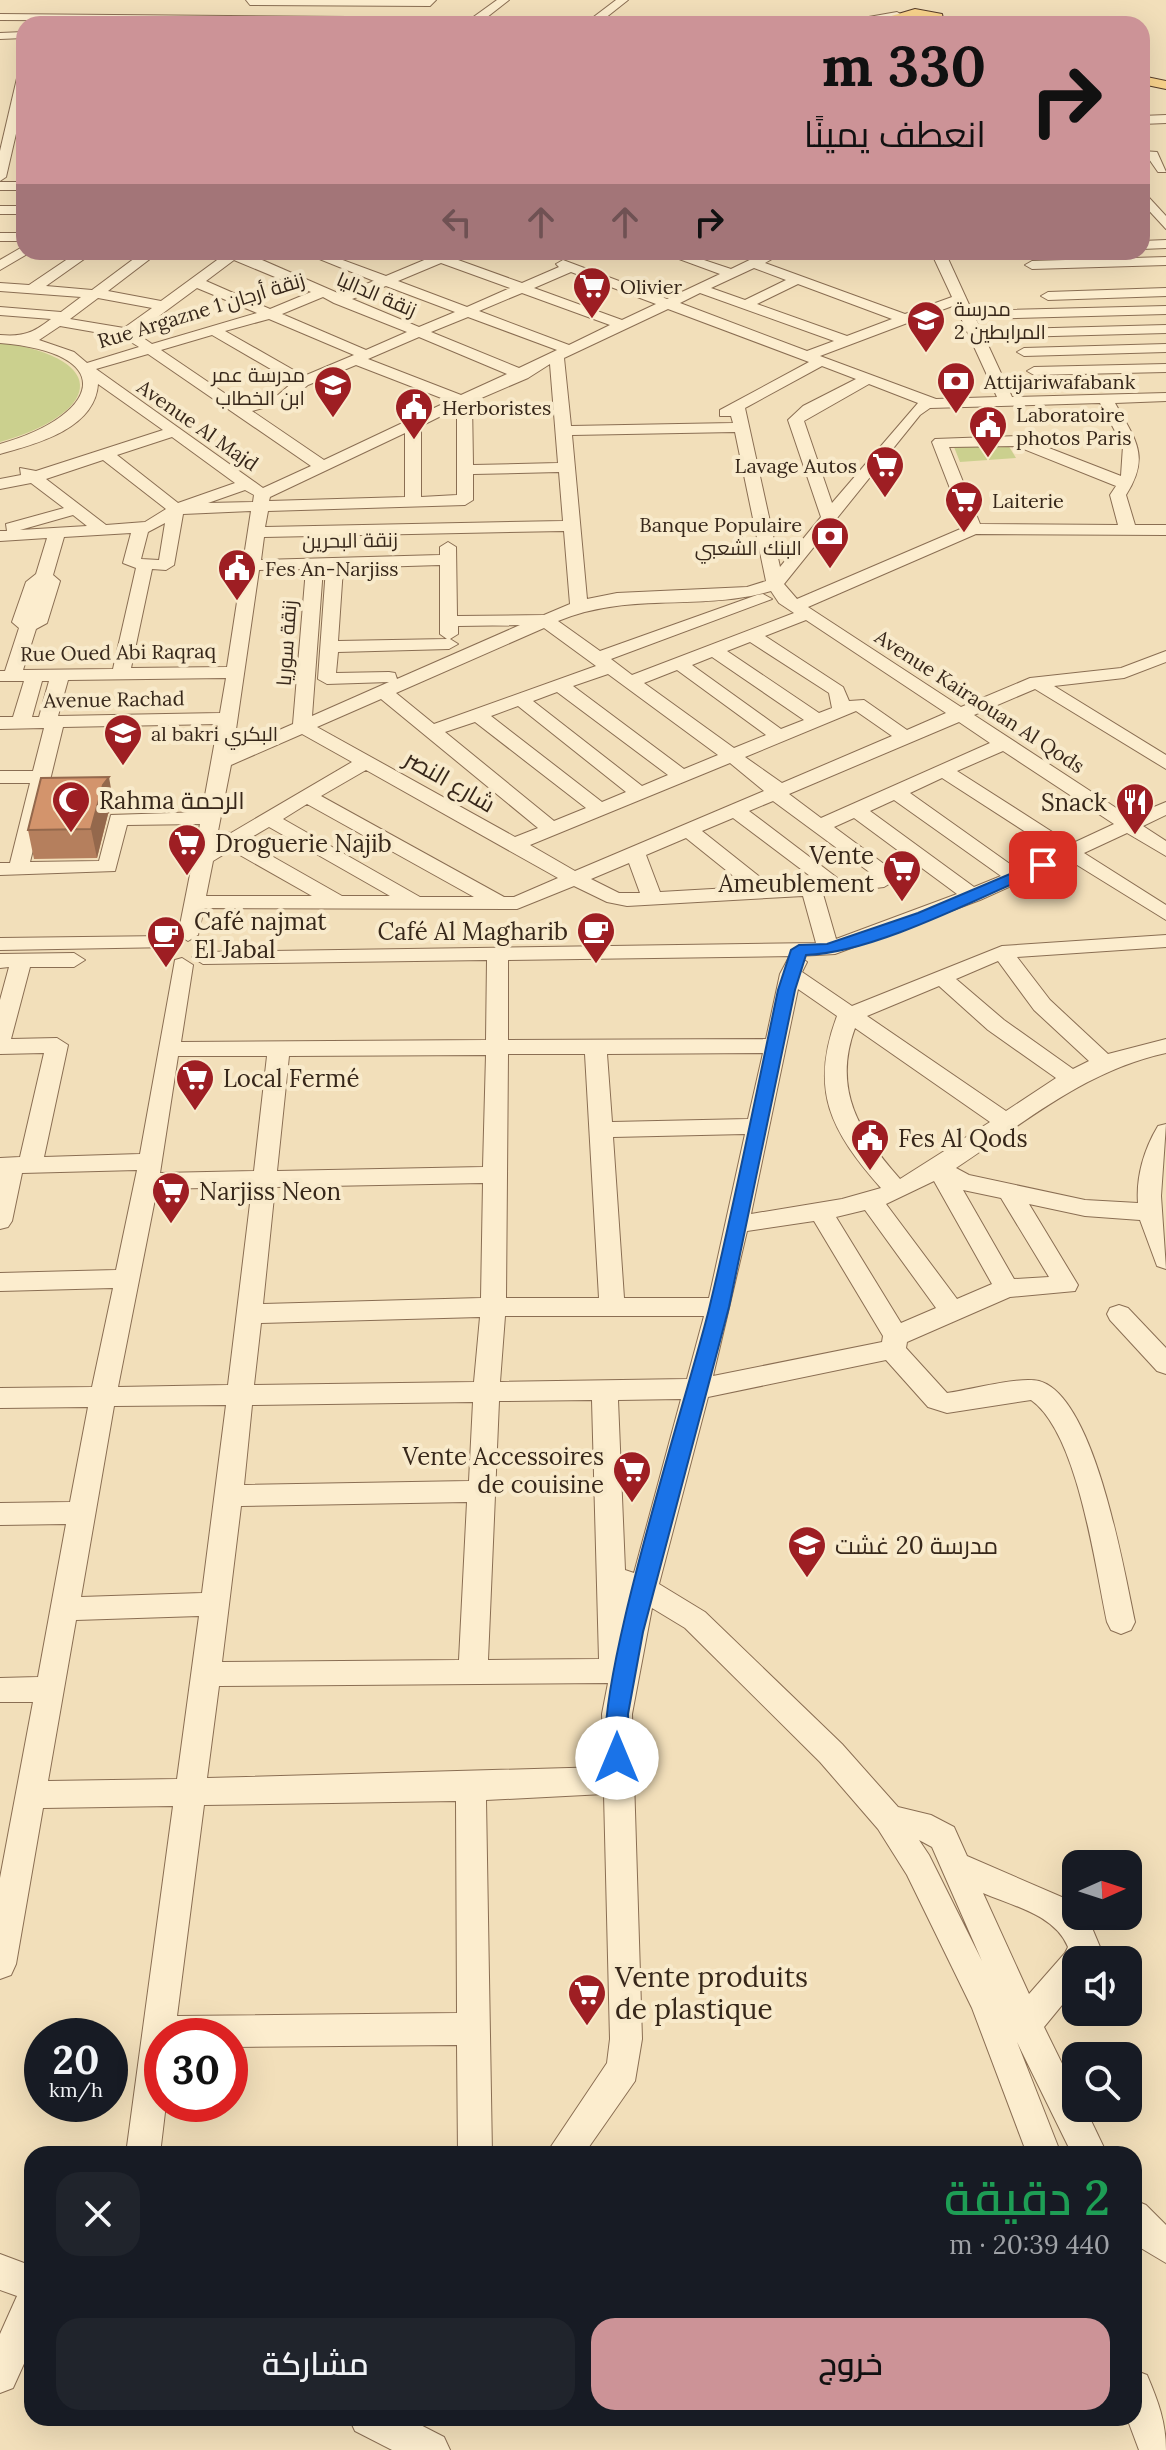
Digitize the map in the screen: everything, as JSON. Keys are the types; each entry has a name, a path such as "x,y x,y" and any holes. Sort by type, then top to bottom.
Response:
{"main road":[{"path":"902,16 916,0"},
{"path":"910,16 924,13 929,16"}],"street":[{"path":"251,1 430,3 431,0"},
{"path":"481,16 504,0"},
{"path":"601,16 623,0"},
{"path":"106,16 145,16"},
{"path":"0,95 15,118"},
{"path":"0,113 15,118"},
{"path":"0,177 15,118"},
{"path":"1150,151 1164,169"},
{"path":"1150,203 1162,227"},
{"path":"34,288 75,260"},
{"path":"38,340 61,318 141,260"},
{"path":"127,333 226,260"},
{"name":"زنقة الداليا","path":"250,260 322,293 523,375"},
{"path":"330,260 470,312 564,354"},
{"path":"447,260 622,325"},
{"path":"339,300 386,281 454,260"},
{"path":"691,260 730,273"},
{"path":"0,533 56,535 146,527 176,509 257,494 523,375 759,260"},
{"path":"942,260 1006,401"},
{"path":"1030,260 1056,313"},
{"path":"1111,260 1142,310"},
{"path":"240,410 283,398 303,382 470,312 567,261 868,379 933,419 974,529"},
{"path":"753,263 904,319"},
{"path":"1040,280 1166,276"},
{"path":"745,305 798,279"},
{"path":"196,282 465,402"},
{"path":"0,287 94,294 164,306"},
{"path":"698,288 847,341"},
{"path":"1048,296 1166,292"},
{"name":"Rue Argazne 1 زنقة أرجان","path":"88,366 270,314 322,293"},
{"path":"697,427 737,407 847,341 959,299"},
{"path":"967,315 1166,310"},
{"path":"0,311 61,318 127,333 324,465"},
{"path":"1100,312 1148,397"},
{"path":"1006,314 1048,400"},
{"path":"1015,333 1166,329"},
{"path":"213,330 303,382"},
{"name":"Avenue Al Majd","path":"0,339 38,340 88,366 110,387 257,494"},
{"path":"1024,352 1166,348"},
{"path":"564,354 565,431 579,606"},
{"path":"0,449 46,433 78,413 91,389 88,366"},
{"path":"1034,371 1166,368"},
{"path":"829,517 804,438 797,426 798,416 868,379"},
{"path":"933,419 1006,401 1166,397"},
{"path":"1105,398 1136,460 1134,472 1118,495 1128,530"},
{"path":"105,454 176,509 257,494 324,503 465,500 465,402"},
{"path":"737,407 778,588"},
{"path":"431,731 559,685 604,662 778,588 829,517 915,412 1018,441 1126,484"},
{"path":"413,425 413,501"},
{"path":"565,431 742,427"},
{"path":"0,484 35,477 173,432"},
{"path":"0,449 105,532"},
{"path":"324,465 324,503"},
{"path":"464,470 568,467"},
{"path":"0,1964 222,762 258,532 257,494"},
{"path":"0,533 79,509"},
{"path":"146,527 131,563 167,565 176,509"},
{"path":"258,532 573,526"},
{"path":"448,528 449,644"},
{"path":"630,682 752,635 974,529 1166,530"},
{"path":"6,676 28,626 38,623 48,595 52,581 44,577 56,535"},
{"name":"زنقة البحرين","path":"253,565 448,560"},
{"name":"زنقة سوريا","path":"302,719 315,563"},
{"name":"زنقة سوريا","path":"335,563 327,679 385,684"},
{"path":"121,675 145,565"},
{"path":"222,762 302,719 579,606 617,598 778,588"},
{"name":"Avenue Kairaouan Al Qods","path":"778,588 801,610 1166,850"},
{"path":"448,621 545,620 733,757 820,826 1005,743"},
{"path":"385,684 449,644 498,621"},
{"path":"752,635 837,691 842,711"},
{"path":"329,647 449,644"},
{"path":"714,650 818,721"},
{"path":"194,902 517,903 1036,682 1124,673 1166,656"},
{"path":"678,663 780,737"},
{"name":"Rue Oued Abi Raqraq","path":"6,676 236,672"},
{"path":"21,723 35,675"},
{"path":"60,675 41,777 9,869 108,867 118,819 210,824 231,842 337,902"},
{"path":"1036,682 1166,763"},
{"path":"385,684 431,731 552,829"},
{"path":"559,685 683,777"},
{"path":"520,699 640,794"},
{"path":"511,846 858,704 905,737"},
{"path":"478,715 600,810"},
{"name":"Avenue Rachad","path":"0,723 229,718"},
{"name":"شارع النصر","path":"302,719 365,762 511,846 620,899 811,889 884,881 885,876 820,826"},
{"path":"203,858 365,762"},
{"path":"944,771 1166,914"},
{"path":"0,777 41,777"},
{"path":"896,792 1016,877"},
{"path":"306,796 500,902"},
{"path":"0,944 498,955 851,942 973,896 1166,808"},
{"path":"734,809 837,887"},
{"path":"856,810 973,896"},
{"path":"269,819 415,902"},
{"path":"687,829 765,891"},
{"path":"635,851 652,899"},
{"path":"811,889 826,942"},
{"path":"897,1191 863,1153 845,1125 835,1099 834,1057 848,1016 1002,952 1166,941"},
{"path":"0,1040 10,961 185,950 798,943"},
{"path":"619,1671 699,1389 798,943"},
{"path":"1002,952 1042,1005 1104,1063"},
{"path":"473,1673 493,1307 498,955"},
{"path":"791,974 1006,1122"},
{"path":"940,976 996,1025 1073,1080"},
{"path":"0,1047 57,1045 14,1166 0,1221"},
{"path":"168,1049 775,1046"},
{"path":"735,1225 897,1191 939,1169 1006,1122 1104,1063 1166,1046"},
{"path":"161,2018 229,1496 279,1048"},
{"path":"596,1048 612,1308"},
{"path":"602,1130 758,1126"},
{"path":"1166,1132 1151,1173 1149,1212 1166,1260"},
{"path":"14,1166 264,1179 496,1175"},
{"path":"939,1169 963,1182 1085,1208 1149,1212"},
{"path":"939,1169 1007,1288"},
{"path":"0,1398 699,1389 876,1351 952,1311 1007,1288 1066,1285 1009,1191"},
{"path":"869,1199 952,1311"},
{"path":"819,1209 894,1344 937,1400 947,1403 1035,1390 1049,1394 1060,1410 1088,1475 1121,1622"},
{"path":"0,1282 127,1279"},
{"path":"248,1314 493,1307 719,1307"},
{"path":"1119,1314 1166,1364"},
{"path":"569,2146 623,2069 626,2039 618,1780 619,1671 605,1391"},
{"path":"229,1496 481,1491"},
{"path":"0,1514 83,1513"},
{"path":"612,1577 644,1589 695,1620 831,1753 889,1819 918,1865 986,2003 1041,2146"},
{"path":"66,1609 215,1604"},
{"path":"206,1674 619,1671"},
{"path":"0,1690 51,1689"},
{"path":"32,1795 471,1787 618,1780"},
{"path":"471,1787 475,2146"},
{"path":"889,1819 931,1829 943,1837 1026,2023 1086,2146"},
{"path":"959,1867 1053,1908 1073,1921 1084,1946"},
{"path":"1026,2023 1062,1980"},
{"path":"248,2030 474,2029"},
{"path":"144,2146 147,2122"},
{"path":"1142,2227 1166,2245"},
{"path":"0,2272 24,2281"},
{"path":"0,2375 24,2322"},
{"path":"1142,2409 1158,2450"},
{"path":"387,2426 431,2450"}],"green space":[{"path":"0,342 37,350 62,361 76,374 80,388 73,403 58,417 0,442"},
{"path":"1005,440 1016,458 960,462 952,442"}],"building":[{"path":"109,777 103,785 91,829 28,830 41,778"}],"place":[{"name":"Olivier","path":"592,320"},
{"name":"مدرسة المرابطين 2","path":"926,354"},
{"name":"Attijariwafabank","path":"956,415"},
{"name":"مدرسة عمر ابن الخطاب","path":"333,419"},
{"name":"Herboristes","path":"414,441"},
{"name":"Laboratoire photos Paris","path":"988,459"},
{"name":"Lavage Autos","path":"885,499"},
{"name":"Laiterie","path":"964,534"},
{"name":"Banque Populaire البنك الشعبي","path":"830,570"},
{"name":"Fes An-Narjiss","path":"237,602"},
{"name":"al bakri البكري","path":"123,767"},
{"name":"Rahma الرحمة","path":"71,834"},
{"name":"Snack","path":"1135,836"},
{"name":"Droguerie Najib","path":"187,877"},
{"name":"Vente Ameublement","path":"902,903"},
{"name":"Café Al Magharib","path":"596,965"},
{"name":"Café najmat El Jabal","path":"166,969"},
{"name":"Local Fermé","path":"195,1112"},
{"name":"Fes Al Qods","path":"870,1172"},
{"name":"Narjiss Neon","path":"171,1225"},
{"name":"Vente Accessoires de couisine","path":"632,1504"},
{"name":"مدرسة 20 غشت","path":"807,1579"},
{"name":"Vente produits de plastique","path":"587,2027"}],"route":[{"path":"617,1758 617,1714 632,1632 699,1389 786,990 799,950 828,949 851,942 924,916 1043,865"}]}
